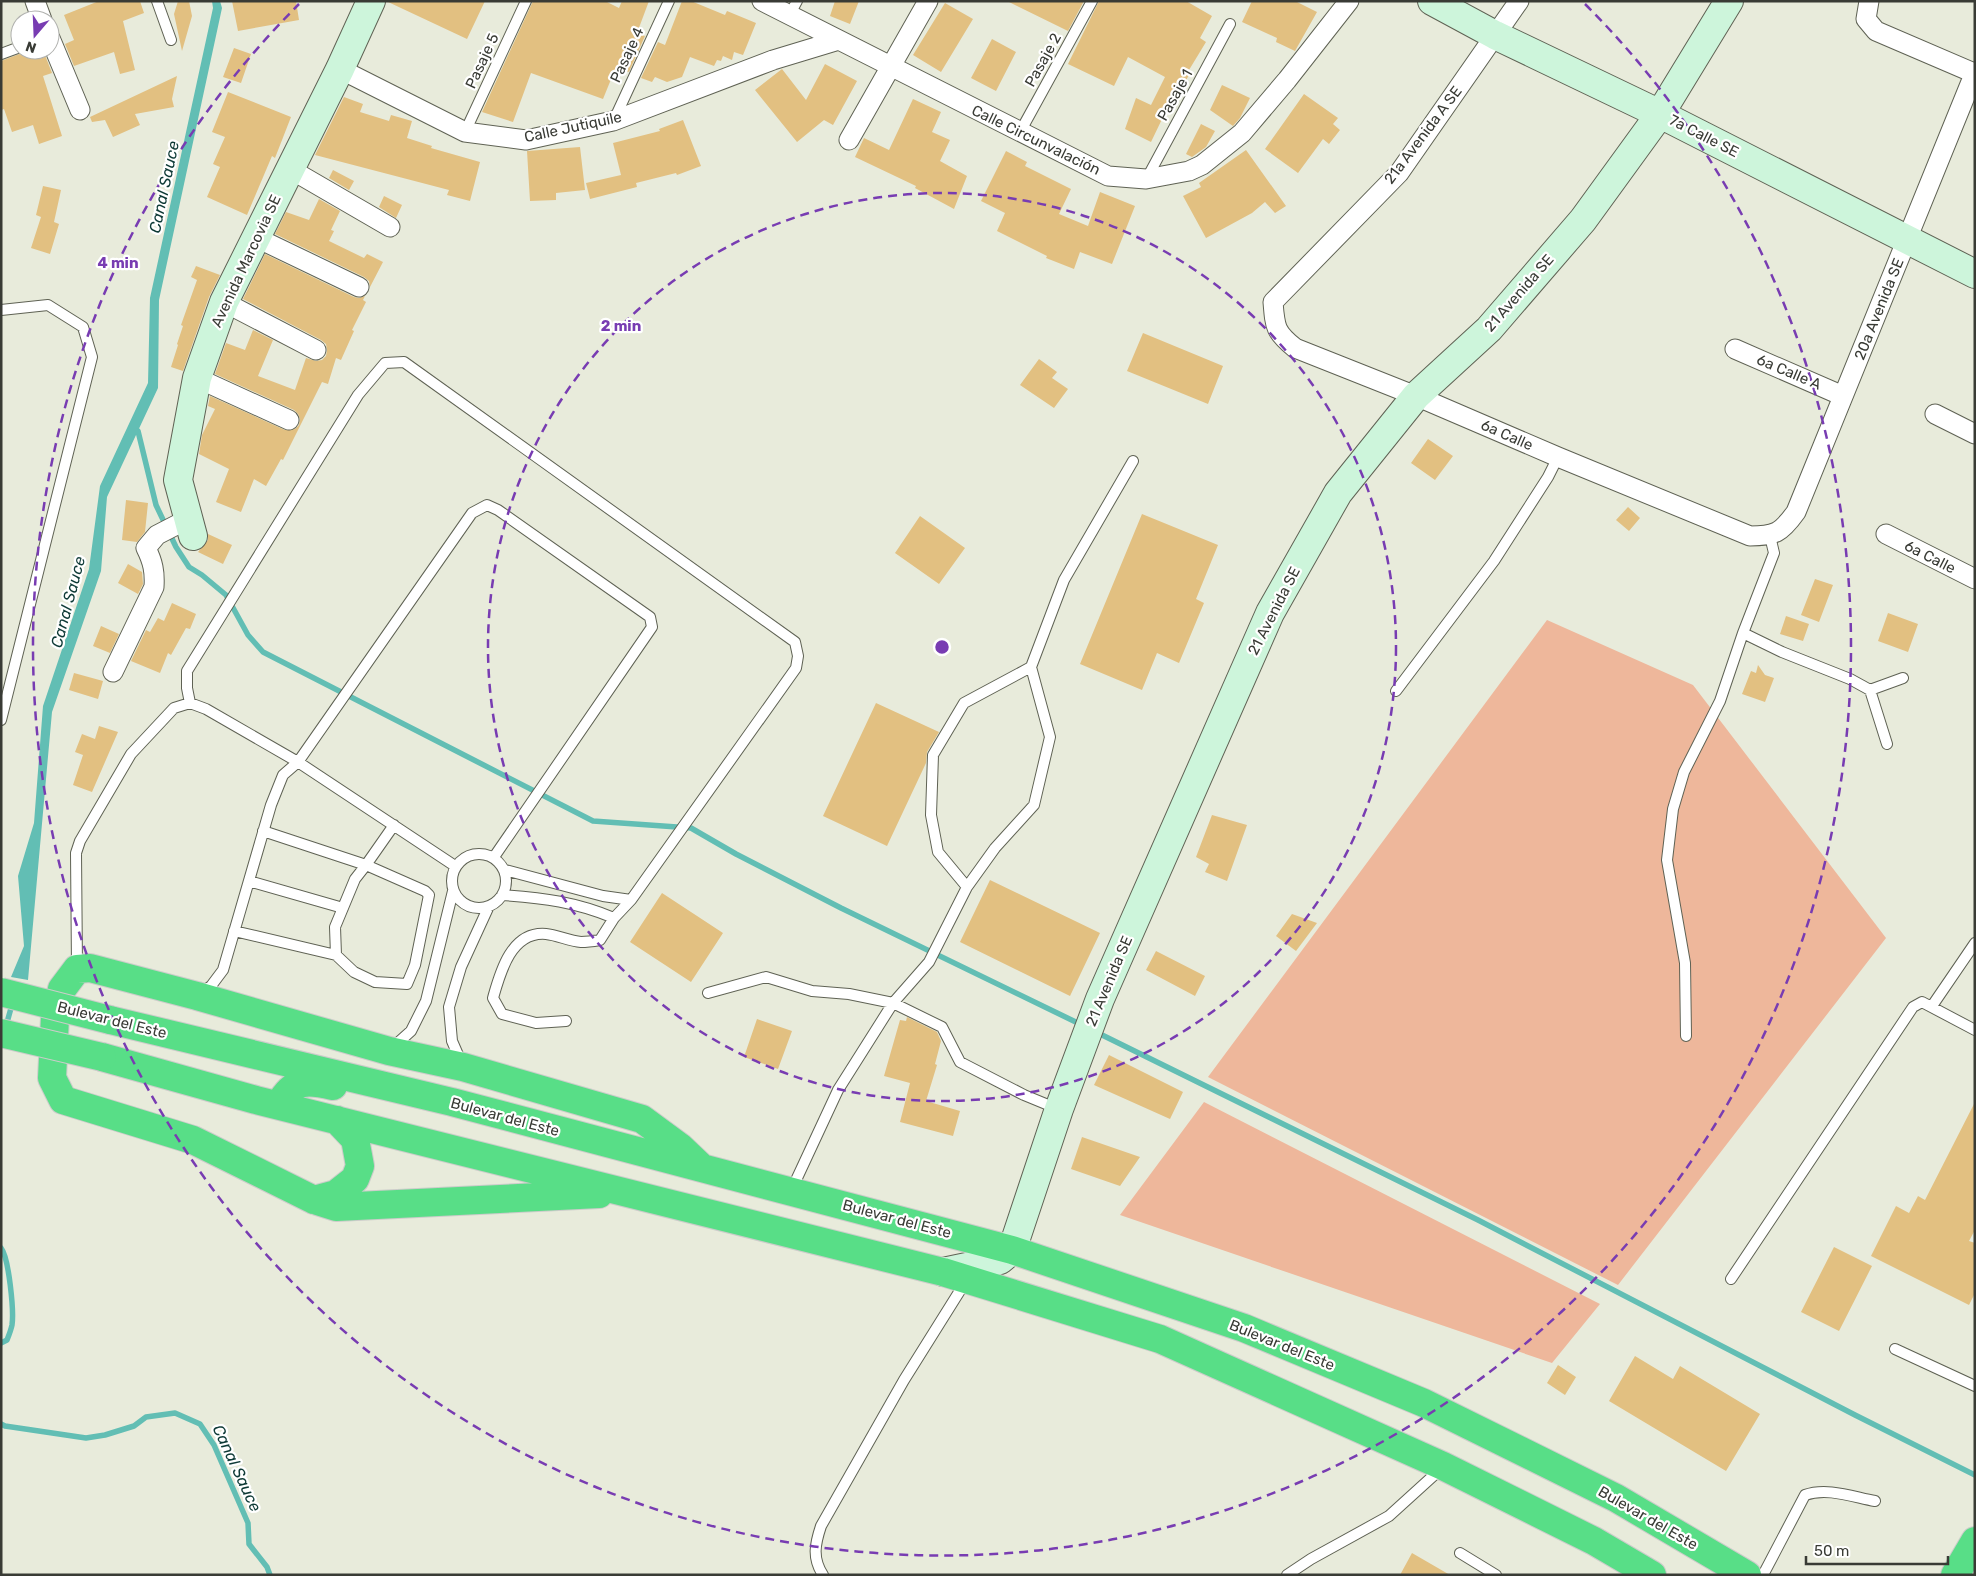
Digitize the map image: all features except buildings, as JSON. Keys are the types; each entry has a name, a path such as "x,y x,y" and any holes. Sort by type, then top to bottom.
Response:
{"highway":[{"path":"629,1193 336,1207 314,1200 193,1140 64,1100 52,1078 55,1017 62,989 77,969 90,968 197,996 388,1051 463,1067 642,1119 680,1147 702,1169"},
{"name":"Bulevar del Este","path":"1,992 452,1102 1012,1250 1244,1328 1424,1403 1616,1498 1747,1575"},
{"path":"161,1032 181,1020 354,1060 376,1056 388,1051"},
{"path":"1,1032 279,1105 955,1276 1160,1339 1443,1466 1594,1541 1652,1575"},
{"path":"279,1105 291,1087 304,1082 343,1088 478,1120 538,1126"},
{"path":"314,1200 336,1194 355,1179 360,1166 355,1139 338,1120"},
{"path":"1955,1575 1975,1541"}],"street":[{"name":"Avenida Marcovia SE","path":"186,526 178,480 197,378 224,302 340,69 371,1"},
{"name":"Calle Circunvalación","path":"762,1 793,8 839,40 1108,176 1146,179 1188,171 1202,164 1242,133 1287,80 1349,1"},
{"path":"849,140 928,1"},
{"name":"7a Calle SE","path":"1432,1 1495,35 1660,114 1975,274"},
{"name":"21a Avenida A SE","path":"1273,302 1398,172 1519,1"},
{"name":"21 Avenida SE","path":"1012,1250 1059,1109 1100,999 1270,613 1338,492 1416,396 1489,329 1583,220 1660,114 1729,1"},
{"path":"1869,1 1866,19 1876,31 1975,73"},
{"name":"Calle Jutiquile","path":"340,69 465,132 526,140 613,121 773,60 839,40"},
{"path":"59,60 80,110"},
{"name":"20a Avenida SE","path":"1770,536 1785,528 1796,512 1975,73"},
{"path":"290,169 390,227"},
{"path":"255,237 359,287"},
{"path":"224,302 316,350"},
{"name":"6a Calle","path":"1273,302 1275,322 1280,336 1294,348 1416,396 1750,536 1770,536"},
{"name":"6a Calle A","path":"1735,349 1844,396"},
{"path":"197,378 289,420"},
{"path":"1935,414 1975,434"},
{"path":"112,672 154,587 155,574 153,562 146,548 157,535 186,526"},
{"name":"6a Calle","path":"1886,534 1975,579"},
{"path":"955,1276 1000,1260 1012,1250"}],"lane":[{"path":"158,1 170,40"},
{"name":"Pasaje 5","path":"465,132 526,1"},
{"name":"Pasaje 4","path":"613,121 669,1"},
{"name":"Pasaje 2","path":"1020,132 1092,1"},
{"name":"Pasaje 1","path":"1146,179 1230,24"},
{"path":"1,310 48,305 83,327 92,357 1,720"},
{"path":"190,703 187,688 188,671 358,395 385,363 404,362 795,642 798,656 796,668 631,900 614,918 600,940 580,942 544,934 526,938 512,950 501,969 493,998 502,1014 536,1024 566,1020"},
{"path":"1396,691 1494,561 1548,477 1558,457"},
{"path":"791,1192 838,1090 893,1003 929,962 967,887 995,848 1034,805 1050,737 1030,667 1064,580 1133,461"},
{"path":"197,996 211,986 223,970 263,831 283,775 298,762 472,513 486,505 498,510 650,617 652,628 494,857"},
{"path":"1686,1036 1685,963 1667,860 1673,809 1684,772 1720,701 1743,633 1774,553 1770,536"},
{"path":"1743,633 1782,652 1850,679 1870,690 1887,744"},
{"path":"967,887 938,852 931,815 933,755 964,703 1030,667"},
{"path":"1870,690 1903,678"},
{"path":"77,969 76,853 80,841 132,754 174,708 190,703 206,708 298,762 455,866"},
{"path":"336,955 335,927 356,879 394,825"},
{"path":"234,931 336,955 354,972 375,982 407,984 415,965 429,895 425,891 366,865 263,831"},
{"path":"388,1051 411,1031 426,1001 453,891 452,874 455,866 468,855 477,853 494,857 504,870 506,879 502,895 489,906 461,967 449,1007 452,1041 463,1067"},
{"path":"504,870 603,896 631,900"},
{"path":"249,881 344,908"},
{"path":"453,891 464,904 472,907 489,906"},
{"path":"502,895 550,899 596,910 614,918"},
{"path":"1932,1006 1975,943"},
{"path":"708,993 766,977 812,991 849,994 893,1003 942,1026 960,1062 1024,1095 1059,1109"},
{"path":"1731,1279 1913,1007 1922,1002 1975,1030"},
{"path":"823,1575 815,1558 815,1544 821,1526 904,1380 955,1276"},
{"path":"1895,1349 1975,1386"},
{"path":"1287,1575 1311,1559 1389,1516 1443,1466"},
{"path":"1763,1575 1805,1495 1823,1491 1875,1501"},
{"path":"1460,1553 1496,1575"}],"shaded area":[{"path":"1547,620 1693,685 1886,938 1618,1285 1208,1077"},
{"path":"1204,1102 1600,1304 1552,1363 1120,1215"}],"water":[{"path":"212,1 220,1 222,8 159,300 158,388 107,497 101,571 52,712 28,980 11,977 24,946 18,876 34,823 43,706 89,569 100,486 148,383 150,298 213,8"}],"waterway":[{"path":"138,431 156,505 176,547 189,567 226,595 248,635 263,652 593,821 691,828 736,854 841,908 1084,1026"},
{"name":"Canal Sauce","path":"6,1026 13,1001"},
{"path":"1096,1032 1478,1220 1975,1475"},
{"name":"Canal Sauce","path":"1,1248 9,1273 12,1297 12,1327 7,1340 1,1343"},
{"name":"Canal Sauce","path":"1,1424 86,1438 105,1435 134,1426 146,1417 175,1413 200,1424 214,1445 248,1523 249,1544 267,1567 270,1575"}]}
